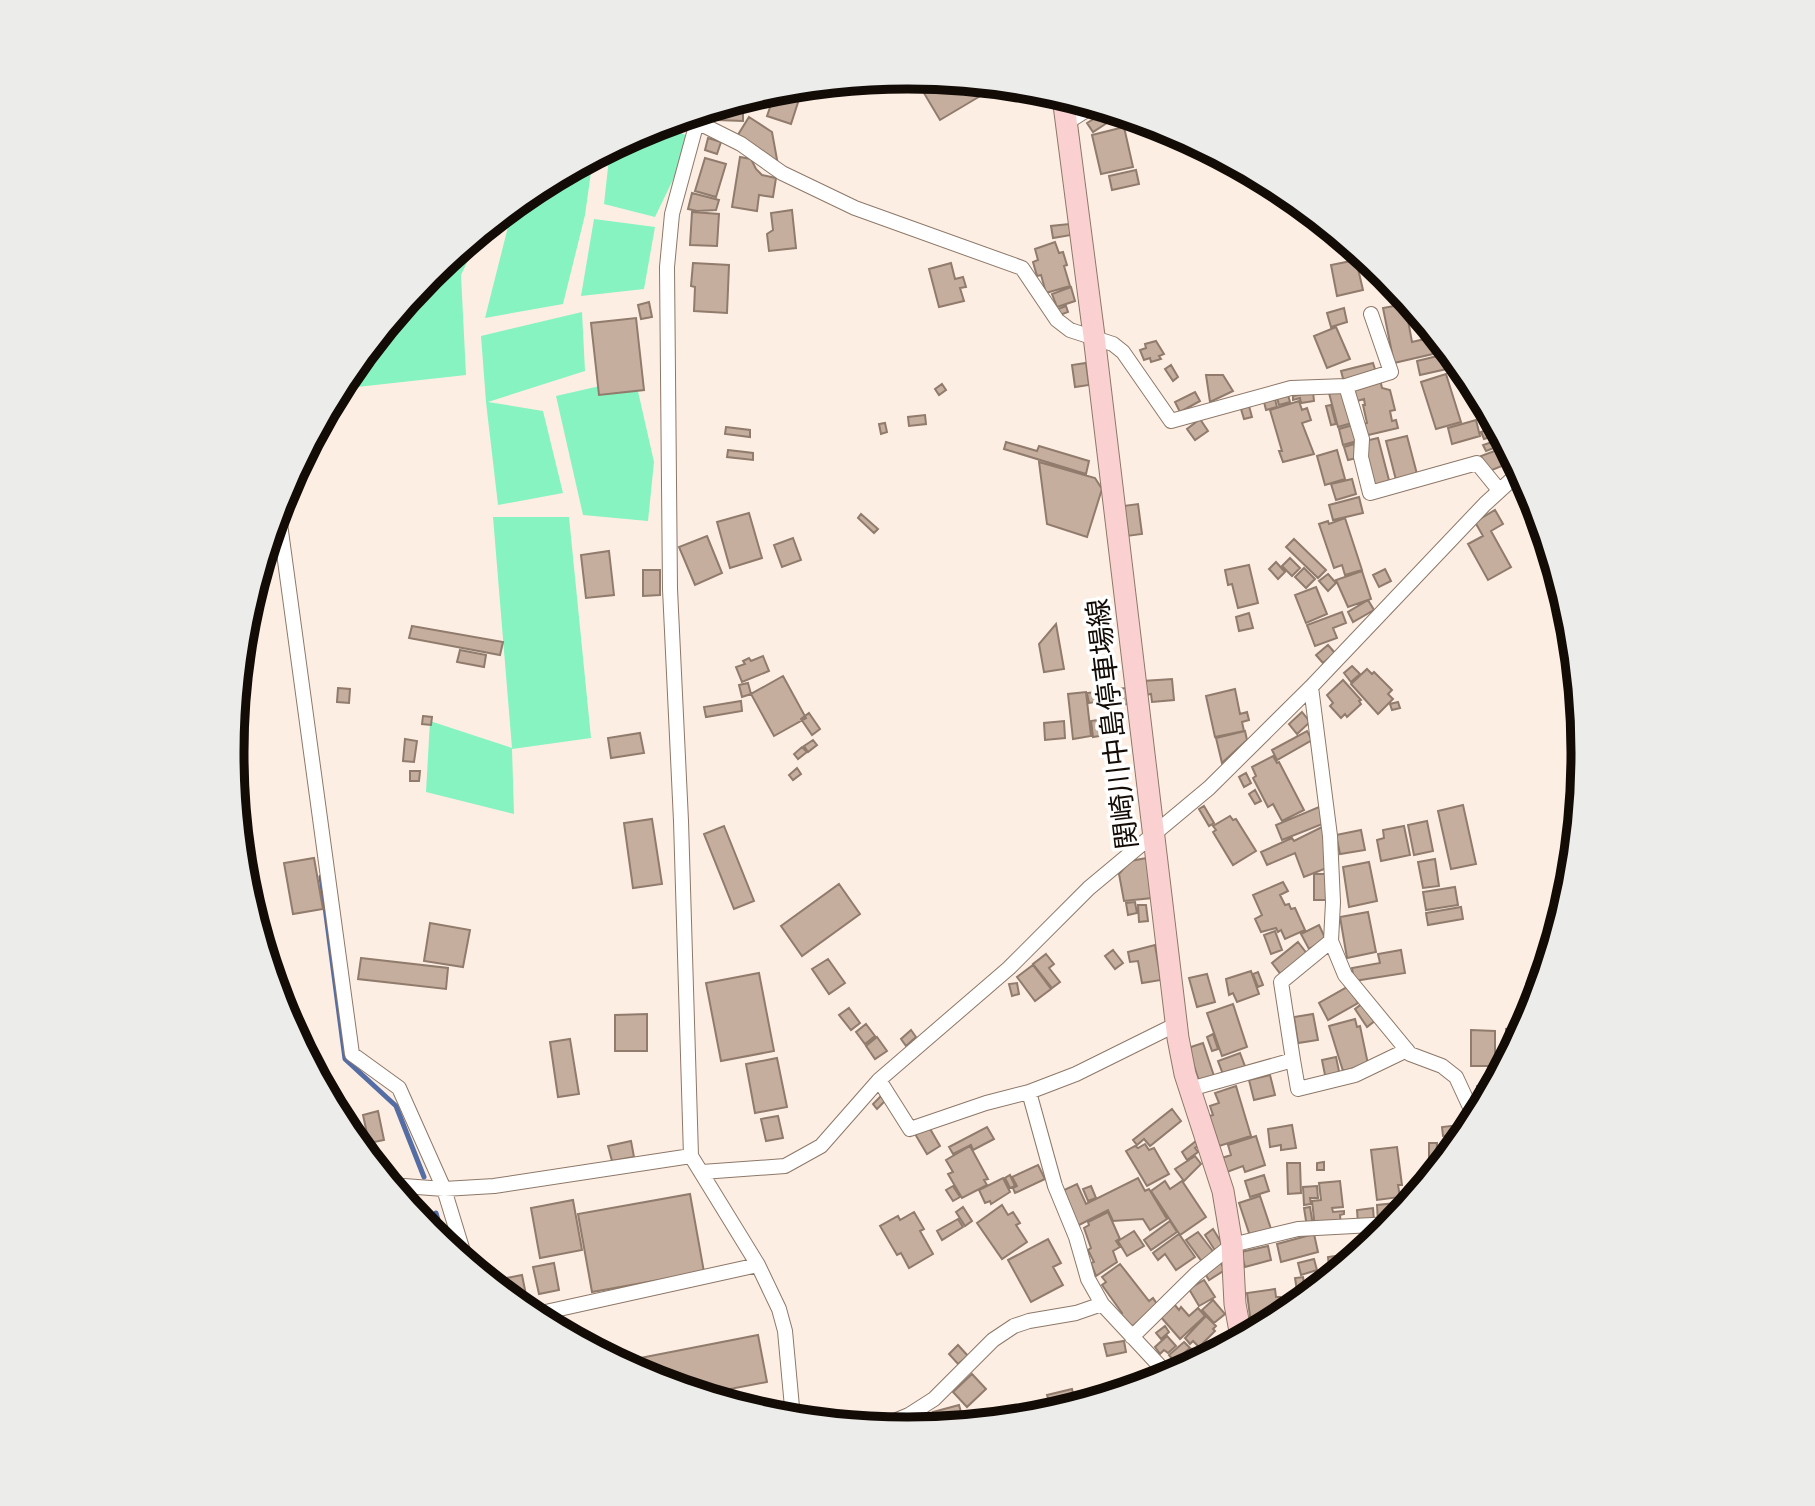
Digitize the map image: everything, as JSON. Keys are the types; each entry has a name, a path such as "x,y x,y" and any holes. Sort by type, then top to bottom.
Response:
{"main road":[{"name":"関崎川中島停車場線","path":"1064,109 1177,1024 1185,1074 1223,1191 1232,1245 1235,1304 1239,1328"}],"street":[{"path":"1066,123 1082,113"},
{"path":"703,121 782,173 855,208 1023,268 1057,320 1070,330 1113,344 1123,352 1171,421 1291,388 1346,386 1391,372 1371,314"},
{"path":"696,124 672,214 667,267 670,589 681,821 691,1156 758,1265 779,1309 785,1331 792,1406"},
{"path":"1346,386 1362,439 1361,457 1370,493 1477,463 1499,491"},
{"path":"702,1172 785,1166 821,1146 879,1080 1009,968 1088,888 1209,788 1512,479"},
{"path":"281,534 352,1054 399,1088 444,1189 461,1243"},
{"path":"1311,687 1330,836 1333,902 1331,941 1345,975 1410,1054 1443,1066 1456,1077 1469,1106"},
{"path":"1331,941 1281,982 1298,1089 1355,1075 1407,1050"},
{"path":"879,1080 911,1129 986,1103 1029,1092 1076,1073 1177,1024"},
{"path":"1190,1089 1293,1060"},
{"path":"1029,1092 1055,1186 1076,1237 1088,1279 1102,1304 1160,1367"},
{"path":"404,1186 444,1189 494,1186 691,1156"},
{"path":"1132,1337 1196,1274 1232,1245 1298,1229 1374,1225"},
{"path":"549,1311 758,1265"},
{"path":"904,1417 934,1399 993,1340 1014,1326 1076,1313 1102,1304"}],"green space":[{"path":"676,131 693,138 655,217 604,204 609,161"},
{"path":"591,170 585,215 563,304 485,318 509,222"},
{"path":"594,219 655,227 644,289 581,296"},
{"path":"472,253 461,275 466,375 354,387 408,315"},
{"path":"582,312 585,371 488,402 543,411 563,493 498,505 481,336"},
{"path":"635,378 654,462 648,521 583,515 556,396"},
{"path":"493,517 569,517 591,738 512,749 514,814 426,792 430,721 512,748"}],"building":[{"path":"922,90 984,94 940,120"},
{"path":"799,99 791,124 767,116 771,104"},
{"path":"743,110 743,121 717,120 717,117"},
{"path":"749,117 772,132 778,165 736,138"},
{"path":"1097,117 1110,121 1093,132 1087,123"},
{"path":"1124,127 1133,167 1101,174 1092,135"},
{"path":"708,138 721,142 717,154 705,150"},
{"path":"740,157 751,159 762,175 776,178 773,197 759,195 757,211 732,207"},
{"path":"705,158 726,164 716,197 695,191"},
{"path":"1136,170 1139,184 1112,190 1109,176"},
{"path":"692,193 719,200 716,210 688,209"},
{"path":"792,210 796,248 769,251 767,234 773,230 771,213"},
{"path":"692,212 719,214 717,246 690,245"},
{"path":"1069,224 1071,235 1053,238 1051,226"},
{"path":"1055,242 1059,253 1063,252 1070,286 1046,293 1041,275 1037,276 1033,262 1038,260 1035,249"},
{"path":"1352,261 1357,266 1363,290 1337,296 1331,265"},
{"path":"693,263 729,265 727,313 694,311 695,287 691,286"},
{"path":"951,263 955,279 963,277 966,287 960,288 964,301 939,307 929,269"},
{"path":"1071,287 1075,301 1057,307 1052,294"},
{"path":"649,302 652,317 641,319 638,305"},
{"path":"1398,305 1407,315 1412,342 1426,339 1433,354 1394,363 1383,308"},
{"path":"1066,306 1068,312 1060,315 1058,309"},
{"path":"1344,308 1347,322 1331,327 1327,313"},
{"path":"636,318 644,390 599,395 591,323"},
{"path":"1336,327 1350,359 1327,368 1314,336"},
{"path":"1156,341 1164,354 1159,356 1161,359 1151,362 1150,358 1144,360 1140,350 1146,348 1145,344"},
{"path":"1439,356 1448,369 1420,375 1417,361"},
{"path":"1086,363 1089,385 1075,387 1072,365"},
{"path":"1373,363 1376,372 1344,382 1341,371"},
{"path":"1171,365 1178,377 1173,381 1165,369"},
{"path":"1446,374 1461,422 1436,429 1421,382"},
{"path":"1206,375 1223,375 1233,391 1210,402"},
{"path":"1380,379 1382,388 1390,390 1395,410 1390,411 1392,421 1396,420 1398,428 1364,436 1361,424 1367,423 1364,399 1357,401 1353,385"},
{"path":"942,384 946,390 939,395 935,389"},
{"path":"1343,390 1352,423 1338,427 1329,393"},
{"path":"1195,392 1200,401 1180,412 1175,402"},
{"path":"1313,392 1314,401 1301,403 1300,398 1293,400 1293,396"},
{"path":"1288,395 1290,402 1279,405 1277,398"},
{"path":"1275,399 1277,407 1266,410 1264,402"},
{"path":"1299,401 1302,410 1307,408 1311,420 1302,423 1314,454 1283,462 1270,410"},
{"path":"1331,405 1336,424 1331,425 1326,406"},
{"path":"1249,406 1252,417 1244,419 1241,409"},
{"path":"925,415 926,424 909,426 908,417"},
{"path":"1200,419 1208,431 1195,440 1187,429"},
{"path":"1476,420 1480,436 1452,444 1448,428"},
{"path":"885,423 887,432 881,434 879,424"},
{"path":"1353,425 1357,441 1343,445 1339,429"},
{"path":"726,427 750,430 750,437 725,434"},
{"path":"1487,430 1491,437 1484,439 1481,432"},
{"path":"1407,436 1417,474 1396,480 1386,441"},
{"path":"1378,438 1390,484 1371,488 1363,455 1365,441"},
{"path":"1006,442 1037,451 1039,446 1089,461 1086,474 1004,449"},
{"path":"1492,442 1494,448 1486,451 1483,445"},
{"path":"1354,444 1357,458 1348,460 1344,447"},
{"path":"728,450 753,453 753,460 727,457"},
{"path":"1337,450 1345,479 1325,485 1317,456"},
{"path":"1497,450 1502,466 1487,472 1481,456"},
{"path":"1039,462 1095,478 1102,489 1087,537 1047,524"},
{"path":"1352,479 1356,494 1336,500 1331,484"},
{"path":"1359,497 1363,513 1333,520 1329,505"},
{"path":"1138,504 1142,534 1127,536 1123,506"},
{"path":"1495,510 1503,524 1491,531 1511,567 1488,580 1468,544 1483,536 1475,522"},
{"path":"749,513 762,558 730,568 717,522"},
{"path":"861,514 878,529 874,533 858,518"},
{"path":"1345,518 1362,570 1345,575 1342,565 1334,568 1319,524 1328,521 1329,524"},
{"path":"707,536 722,573 695,585 679,547"},
{"path":"793,538 801,560 782,567 774,545"},
{"path":"1294,539 1326,570 1318,578 1286,547"},
{"path":"609,551 614,595 586,598 581,555"},
{"path":"1290,558 1300,568 1292,576 1282,566"},
{"path":"1276,562 1285,572 1278,579 1269,569"},
{"path":"1249,565 1258,603 1238,608 1225,570"},
{"path":"1304,568 1315,579 1306,588 1295,577"},
{"path":"1385,569 1391,581 1379,587 1373,575"},
{"path":"643,570 660,570 660,595 643,596"},
{"path":"1362,571 1371,599 1348,607 1336,580"},
{"path":"1328,574 1336,583 1328,591 1319,581"},
{"path":"1316,587 1327,614 1306,623 1295,595"},
{"path":"1368,600 1374,610 1353,622 1348,612"},
{"path":"1342,612 1346,623 1333,628 1337,638 1315,646 1307,625"},
{"path":"1249,613 1253,628 1239,631 1236,617"},
{"path":"1056,624 1064,669 1044,672 1039,644"},
{"path":"412,626 503,642 500,655 409,638"},
{"path":"1328,645 1335,653 1323,663 1316,655"},
{"path":"460,650 486,655 484,667 457,662"},
{"path":"763,656 769,671 742,682 736,667 745,664 743,661 749,658 751,661"},
{"path":"1352,666 1360,674 1351,682 1344,673"},
{"path":"1367,669 1372,674 1374,672 1392,690 1388,694 1393,699 1378,714 1351,684"},
{"path":"783,676 806,718 774,736 751,694"},
{"path":"1172,679 1174,700 1152,702 1151,694 1145,695 1143,681"},
{"path":"1343,680 1361,700 1361,704 1347,717 1345,714 1341,718 1330,706 1333,703 1327,695"},
{"path":"748,683 751,694 742,697 739,685"},
{"path":"338,688 350,689 349,703 337,702"},
{"path":"1126,688 1128,704 1107,706 1105,690"},
{"path":"1235,689 1240,714 1247,712 1249,720 1242,722 1244,731 1215,737 1206,696"},
{"path":"1103,691 1105,701 1089,703 1087,693"},
{"path":"1086,692 1091,736 1073,739 1068,694"},
{"path":"741,701 742,711 706,717 704,707"},
{"path":"1398,702 1400,708 1392,710 1390,704"},
{"path":"1302,712 1310,722 1297,734 1289,724"},
{"path":"809,713 820,729 812,735 801,719"},
{"path":"423,716 432,717 431,725 422,724"},
{"path":"1098,720 1100,736 1093,737 1091,721"},
{"path":"1064,721 1065,738 1045,740 1044,723"},
{"path":"1245,731 1247,740 1222,763 1216,738"},
{"path":"1307,731 1312,740 1277,760 1272,750"},
{"path":"640,733 644,753 611,758 608,738"},
{"path":"405,739 417,741 414,762 403,761"},
{"path":"813,740 817,745 808,752 804,746"},
{"path":"802,747 807,752 798,759 794,754"},
{"path":"1273,756 1277,763 1279,762 1304,810 1282,821 1273,804 1268,807 1253,778 1256,776 1252,767"},
{"path":"797,768 801,774 793,780 789,775"},
{"path":"410,771 420,771 419,781 410,781"},
{"path":"1246,773 1251,783 1244,787 1239,777"},
{"path":"1255,790 1261,801 1255,804 1249,794"},
{"path":"1463,805 1476,864 1451,869 1438,811"},
{"path":"1204,806 1214,823 1209,826 1199,809"},
{"path":"1319,807 1325,823 1282,840 1276,825"},
{"path":"1230,816 1233,820 1236,819 1256,851 1233,865 1213,832 1216,830 1213,826"},
{"path":"652,819 662,884 633,888 624,823"},
{"path":"1427,821 1433,851 1414,855 1408,825"},
{"path":"724,826 754,901 734,909 704,834"},
{"path":"1324,826 1329,867 1304,877 1295,853 1267,865 1261,852 1292,838 1294,841"},
{"path":"1404,826 1410,855 1381,861 1377,840 1384,838 1383,830"},
{"path":"1361,830 1365,850 1340,854 1336,835"},
{"path":"314,858 323,909 293,914 284,863"},
{"path":"1147,858 1152,898 1124,901 1119,874 1130,861"},
{"path":"1435,859 1439,886 1423,888 1418,862"},
{"path":"1369,862 1377,901 1349,907 1343,867"},
{"path":"1314,874 1328,874 1328,900 1314,900"},
{"path":"1283,882 1288,891 1280,895 1285,905 1289,904 1291,909 1295,908 1305,930 1285,939 1281,930 1278,932 1276,928 1261,932 1255,919 1262,915 1253,895"},
{"path":"839,884 860,914 802,956 781,926"},
{"path":"1455,887 1458,905 1426,910 1423,892"},
{"path":"1135,902 1137,913 1128,915 1126,903"},
{"path":"1138,905 1146,905 1148,921 1139,922"},
{"path":"1461,907 1463,919 1428,925 1426,913"},
{"path":"1368,912 1376,952 1347,958 1340,917"},
{"path":"430,923 470,930 463,967 424,961"},
{"path":"1319,925 1326,940 1309,949 1301,934"},
{"path":"1275,931 1282,950 1271,954 1264,935"},
{"path":"1298,942 1308,955 1282,976 1272,963"},
{"path":"1155,945 1161,980 1142,983 1138,961 1130,962 1128,952"},
{"path":"1113,950 1123,963 1115,969 1105,956"},
{"path":"1401,950 1405,973 1354,981 1352,968 1380,963 1378,954"},
{"path":"1046,954 1054,964 1049,968 1060,982 1052,988 1033,964"},
{"path":"361,958 448,968 446,989 358,979"},
{"path":"828,959 845,983 829,994 812,969"},
{"path":"1033,965 1051,989 1035,1001 1017,977"},
{"path":"1251,971 1259,994 1237,1002 1233,993 1229,995 1226,979"},
{"path":"1258,972 1263,985 1258,987 1253,974"},
{"path":"759,973 774,1051 721,1061 706,983"},
{"path":"1207,974 1215,1002 1197,1007 1189,978"},
{"path":"1017,983 1019,994 1012,996 1009,984"},
{"path":"1349,986 1358,1003 1328,1020 1319,1003"},
{"path":"1363,1003 1376,1020 1367,1027 1355,1009"},
{"path":"1233,1004 1247,1047 1222,1056 1207,1013"},
{"path":"849,1008 860,1023 851,1030 839,1015"},
{"path":"647,1014 647,1051 615,1051 615,1015"},
{"path":"1313,1014 1318,1040 1298,1043 1294,1017"},
{"path":"1355,1019 1357,1027 1360,1026 1368,1064 1343,1071 1329,1026"},
{"path":"866,1024 875,1036 865,1044 856,1032"},
{"path":"911,1030 916,1037 906,1046 901,1039"},
{"path":"1471,1030 1495,1031 1495,1061 1492,1066 1471,1066"},
{"path":"1213,1034 1218,1049 1212,1051 1207,1037"},
{"path":"877,1037 887,1051 875,1059 866,1046"},
{"path":"570,1039 579,1094 558,1097 550,1042"},
{"path":"1203,1043 1215,1079 1200,1084 1188,1048"},
{"path":"1240,1053 1246,1069 1224,1077 1218,1061"},
{"path":"1336,1057 1340,1076 1326,1080 1322,1060"},
{"path":"777,1058 787,1107 755,1113 746,1064"},
{"path":"1270,1075 1275,1095 1254,1100 1249,1080"},
{"path":"1236,1086 1251,1136 1219,1146 1209,1116 1213,1115 1210,1106 1219,1103 1215,1093"},
{"path":"881,1096 885,1101 877,1109 873,1104"},
{"path":"1172,1109 1181,1121 1150,1146 1144,1139 1137,1145 1133,1140"},
{"path":"378,1111 384,1140 371,1143 363,1115"},
{"path":"778,1116 783,1138 766,1141 761,1119"},
{"path":"1292,1125 1296,1148 1281,1150 1281,1145 1270,1147 1268,1129"},
{"path":"1457,1125 1450,1135 1443,1136 1442,1127"},
{"path":"929,1127 940,1146 927,1154 915,1134"},
{"path":"987,1127 994,1139 973,1150 971,1145 953,1154 949,1147"},
{"path":"1256,1136 1265,1165 1245,1172 1243,1166 1227,1172 1222,1158 1231,1155 1228,1145"},
{"path":"631,1141 634,1157 612,1161 608,1146"},
{"path":"1196,1141 1199,1145 1195,1148 1198,1152 1187,1160 1182,1152"},
{"path":"1429,1143 1437,1143 1437,1153 1429,1163"},
{"path":"1145,1144 1149,1150 1154,1148 1169,1174 1147,1186 1126,1151"},
{"path":"970,1146 988,1179 984,1180 987,1185 962,1198 948,1174 953,1172 946,1160"},
{"path":"1397,1147 1402,1185 1398,1185 1400,1197 1377,1200 1371,1150"},
{"path":"1195,1156 1201,1164 1184,1181 1175,1169"},
{"path":"1324,1162 1324,1170 1317,1170 1317,1163"},
{"path":"1287,1163 1300,1163 1301,1193 1288,1194"},
{"path":"1038,1165 1045,1179 1015,1193 1013,1188 1017,1186 1012,1177"},
{"path":"1010,1175 1015,1186 1010,1188 1005,1178"},
{"path":"1264,1175 1269,1191 1250,1197 1245,1181"},
{"path":"1003,1178 1010,1192 991,1204 990,1201 985,1203 979,1190"},
{"path":"1138,1178 1145,1191 1149,1189 1167,1219 1150,1230 1143,1219 1113,1221 1108,1210 1077,1226 1062,1191 1077,1184 1086,1204"},
{"path":"1165,1181 1170,1189 1182,1181 1206,1217 1180,1235 1151,1191"},
{"path":"1340,1181 1343,1207 1332,1208 1333,1212 1344,1211 1344,1214 1340,1215 1341,1225 1315,1228 1312,1201 1321,1200 1319,1183"},
{"path":"953,1186 960,1197 953,1201 946,1190"},
{"path":"1091,1186 1096,1198 1088,1201 1083,1189"},
{"path":"1317,1186 1318,1198 1310,1198 1311,1204 1304,1205 1303,1187"},
{"path":"690,1194 704,1272 592,1292 578,1214"},
{"path":"1260,1196 1271,1229 1250,1236 1239,1203"},
{"path":"573,1200 582,1250 540,1258 531,1208"},
{"path":"1395,1203 1378,1221 1377,1205"},
{"path":"1002,1205 1008,1215 1013,1212 1020,1223 1016,1225 1027,1242 1002,1259 977,1223"},
{"path":"963,1207 972,1221 965,1226 956,1212"},
{"path":"1310,1207 1313,1226 1307,1227 1304,1208"},
{"path":"1373,1208 1374,1221 1358,1223 1357,1210"},
{"path":"914,1212 924,1229 920,1231 933,1254 909,1268 901,1253 897,1255 880,1226 898,1216 900,1220"},
{"path":"1108,1212 1120,1239 1116,1241 1120,1247 1113,1251 1117,1262 1096,1276 1084,1228 1089,1225 1088,1222"},
{"path":"958,1219 963,1227 942,1240 937,1231"},
{"path":"1170,1221 1177,1232 1151,1250 1144,1240"},
{"path":"1213,1229 1224,1247 1216,1252 1205,1235"},
{"path":"1134,1231 1144,1246 1127,1256 1118,1241"},
{"path":"1198,1232 1215,1254 1203,1263 1186,1240"},
{"path":"1179,1234 1195,1257 1176,1270 1165,1254 1158,1260 1153,1253"},
{"path":"1314,1234 1318,1252 1281,1262 1277,1244"},
{"path":"1048,1239 1061,1263 1053,1267 1063,1285 1031,1302 1008,1260"},
{"path":"1268,1246 1271,1260 1245,1267 1241,1252"},
{"path":"1336,1256 1338,1258 1329,1266 1328,1257"},
{"path":"1314,1259 1317,1270 1301,1275 1298,1263"},
{"path":"1220,1262 1225,1270 1209,1280 1204,1272"},
{"path":"554,1263 559,1290 539,1294 533,1267"},
{"path":"1120,1264 1149,1301 1153,1298 1159,1307 1128,1329 1119,1315 1122,1313 1102,1285 1106,1282 1102,1277"},
{"path":"522,1275 526,1296 503,1280"},
{"path":"1303,1277 1304,1285 1297,1290 1295,1278"},
{"path":"1204,1280 1215,1297 1199,1306 1189,1289"},
{"path":"1275,1289 1276,1297 1280,1297 1281,1302 1251,1321 1247,1293"},
{"path":"1213,1300 1225,1314 1214,1323 1202,1310"},
{"path":"1174,1304 1189,1316 1198,1308 1205,1316 1180,1339 1160,1316"},
{"path":"1206,1316 1216,1326 1213,1329 1215,1331 1199,1347 1193,1341 1190,1344 1185,1338"},
{"path":"1165,1326 1169,1332 1161,1339 1156,1333"},
{"path":"758,1335 767,1382 723,1390 694,1382 640,1358"},
{"path":"1167,1336 1176,1346 1168,1353 1164,1350 1160,1354 1155,1347"},
{"path":"1124,1341 1126,1352 1107,1356 1104,1344"},
{"path":"1184,1342 1190,1348 1174,1361 1169,1355"},
{"path":"958,1345 968,1356 958,1364 949,1354"},
{"path":"972,1374 986,1389 967,1407 953,1392"},
{"path":"1072,1389 1074,1395 1040,1403 1049,1401 1047,1395"},
{"path":"959,1405 962,1414 934,1416 933,1412"}],"waterway":[{"path":"321,877 345,1059 396,1106 424,1177"},
{"path":"436,1213 439,1223"}]}
